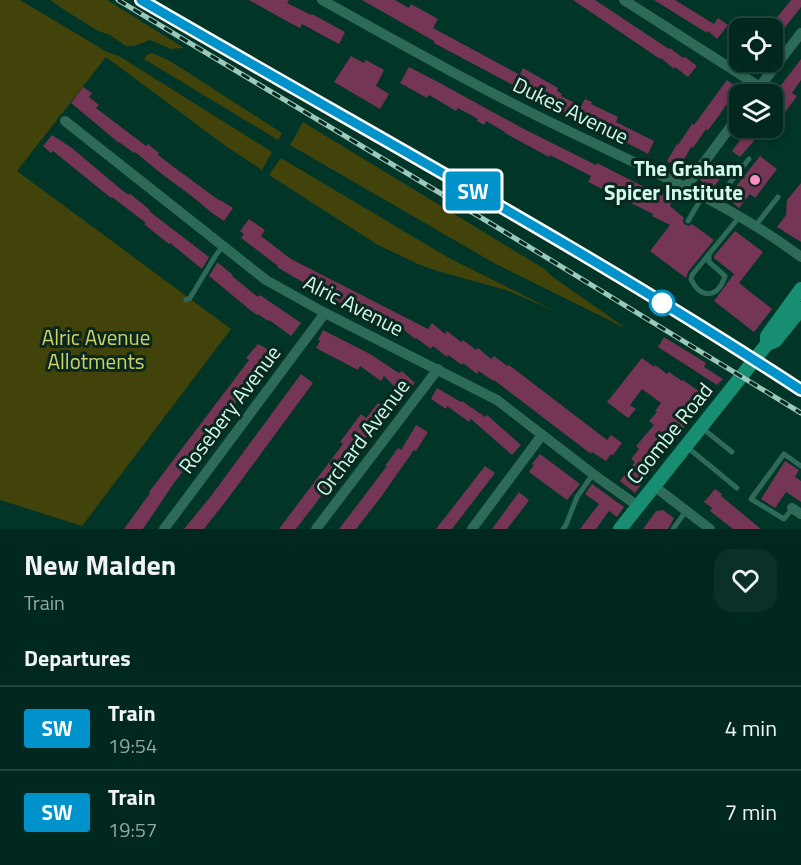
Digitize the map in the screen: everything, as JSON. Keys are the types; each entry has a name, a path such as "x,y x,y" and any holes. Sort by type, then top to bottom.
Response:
{"main road":[{"path":"801,289 767,336 767,344 775,341 801,309"},
{"name":"Coombe Road","path":"620,529 701,427 720,396 767,344"}],"street":[{"name":"Dukes Avenue","path":"322,0 540,117 740,216 776,238 801,257"},
{"path":"624,0 747,84"},
{"path":"762,84 801,33"},
{"name":"Alric Avenue","path":"65,121 266,280 325,313 497,400 638,506"},
{"path":"685,188 729,129"},
{"name":"Rosebery Avenue","path":"164,529 325,313"},
{"name":"Orchard Avenue","path":"316,529 438,369"},
{"path":"472,529 542,435"},
{"path":"654,486 710,529"}],"lane":[{"path":"715,203 749,159"},
{"path":"688,221 702,197"},
{"path":"756,225 778,197"},
{"path":"709,255 709,262 725,276 712,295 705,294 694,285 692,275 740,216"},
{"path":"186,300 190,298 223,246"},
{"path":"701,427 732,452"},
{"path":"686,446 736,489"},
{"path":"796,511 784,519 751,499 784,454 801,466"},
{"path":"563,529 577,497 593,474"},
{"path":"673,529 686,511"}],"green space":[{"name":"Alric Avenue Allotments","path":"0,0 20,0 107,52 119,56 272,152 262,170 227,147 106,57 17,171 231,329 82,526 0,500"},
{"path":"50,0 107,0 184,48 171,49 150,40 134,46 126,46"},
{"path":"152,53 170,61 282,133 278,140 144,59"},
{"path":"303,122 543,268 627,329 494,263 290,145"},
{"path":"281,158 449,258 557,312 506,290 418,264 378,245 269,175"}],"building":[{"path":"249,0 289,0 287,3 345,32 339,44 302,24 300,28"},
{"path":"362,0 395,0 409,8 411,4 438,19 433,28 520,75 523,68 558,88 557,91 562,94 561,96 581,106 585,99 618,117 616,122 654,141 648,154 530,97 521,92 522,90 434,43"},
{"path":"573,0 595,0 697,66 688,77"},
{"path":"654,0 675,0 714,24 718,18 728,25 717,39 708,31 707,33"},
{"path":"791,0 801,0 801,7 783,30 783,18 776,18"},
{"path":"351,56 364,63 366,60 384,70 376,86 389,94 380,109 334,82"},
{"path":"801,59 801,80 792,93 797,96 783,115 782,84"},
{"path":"409,67 596,165 597,163 662,196 665,191 674,196 670,206 684,218 684,224 689,226 692,224 714,240 688,272 686,278 650,251 670,225 652,216 653,214 588,182 591,176 550,155 549,157 486,121 484,125 458,108 456,111 429,95 427,98 400,83"},
{"path":"727,80 732,84 729,84 729,101 708,130 706,129 693,148 691,147 679,168 667,161 692,124 694,125"},
{"path":"83,87 92,93 89,97 99,105 96,108 146,146 148,144 159,153 158,155 220,201 233,208 224,221 135,152 119,143 71,103"},
{"path":"52,135 72,148 123,191 129,195 129,193 209,257 202,269 53,151 51,153 43,146"},
{"path":"742,138 756,138 740,157 732,151"},
{"name":"The Graham Spicer Institute","path":"760,156 777,169 755,198 750,194 739,208 727,198"},
{"path":"714,162 726,171 712,189 700,180"},
{"path":"801,183 801,242 777,227 786,215 787,200"},
{"path":"249,219 265,230 261,236 291,259 428,329 432,323 445,334 447,331 461,342 463,340 476,350 478,348 491,359 494,356 607,440 611,435 622,443 606,461 592,452 591,454 479,371 477,374 433,346 431,349 403,329 401,333 383,323 382,325 277,267 241,238 244,234 240,231"},
{"path":"735,231 763,252 739,283 772,309 754,332 714,301 734,274 714,256"},
{"path":"217,263 258,297 260,295 301,323 291,336 269,320 257,315 209,276"},
{"path":"323,330 370,354 399,373 402,371 415,383 403,395 384,376 381,381 360,366 358,370 316,348"},
{"path":"664,337 706,363 704,367 723,379 717,385 658,347"},
{"path":"258,344 271,351 258,374 174,483 143,529 124,529 149,492 249,360 246,358"},
{"path":"642,358 667,374 669,372 683,380 707,397 635,493 620,481 635,462 631,459 639,449 636,446 654,425 649,421 661,403 642,389 630,405 636,409 628,418 607,402"},
{"path":"301,374 313,383 229,497 204,529 184,529 211,496"},
{"path":"437,388 462,401 485,417 487,415 521,445 512,455 471,419 469,422 447,406 446,409 431,399"},
{"path":"378,403 387,410 296,529 279,529 343,444 340,442 361,414 366,418"},
{"path":"416,425 428,432 416,451 414,450 356,529 339,529 398,448 401,450"},
{"path":"540,454 580,484 567,500 529,472"},
{"path":"785,461 799,470 795,477 801,481 801,502 786,492 775,508 761,499"},
{"path":"485,466 495,473 452,529 436,529"},
{"path":"592,484 624,507 617,517 609,511 596,529 580,529 599,504 585,494"},
{"path":"715,489 761,529 733,529 710,511 712,508 704,502"},
{"path":"519,492 529,500 524,507 507,529 492,529"},
{"path":"663,510 674,518 668,529 643,529 656,511"}],"railway":[{"path":"118,0 801,413"},
{"path":"141,0 578,251 801,390"}],"train":[{"name":"SW","path":"141,0 578,251 801,390"}],"place":[{"name":"The Graham Spicer Institute","path":"755,180"}]}
